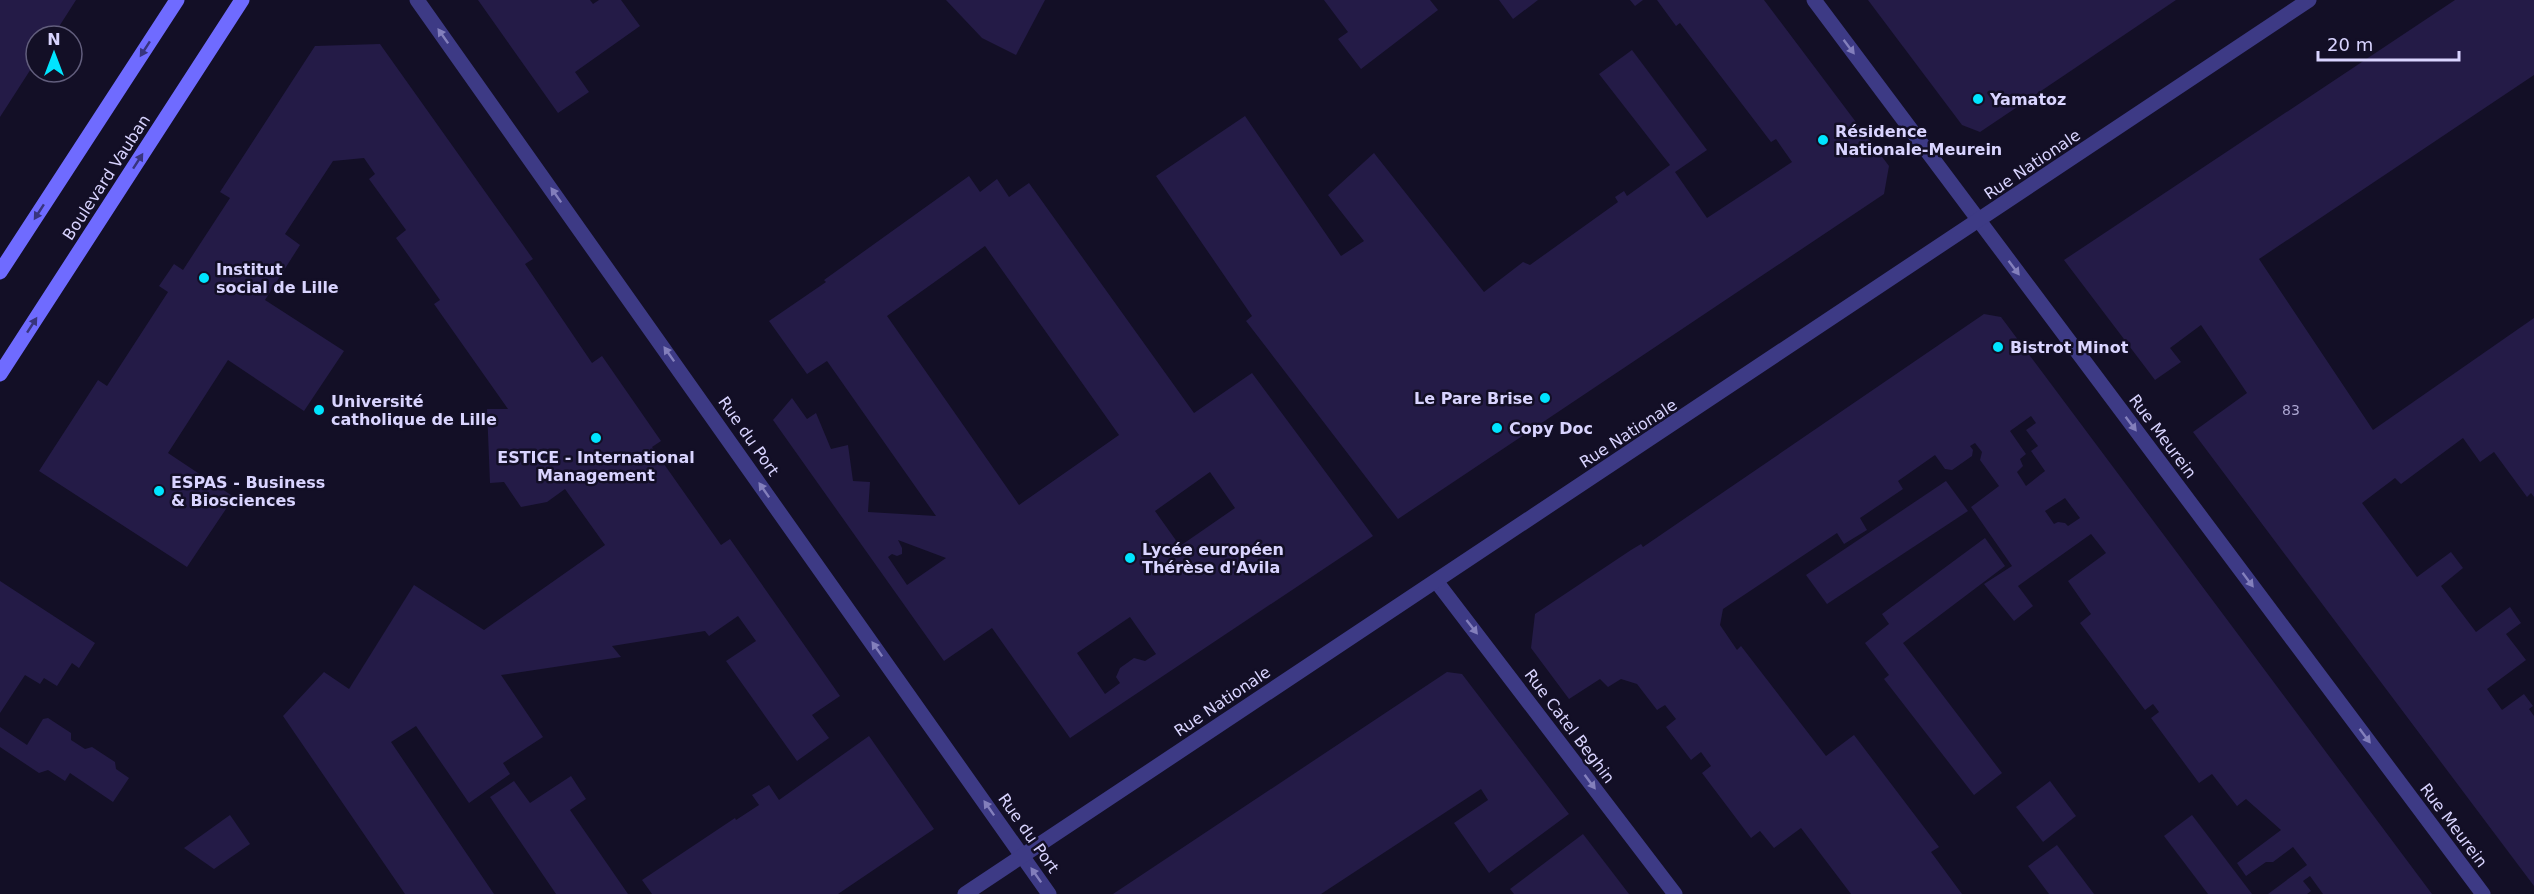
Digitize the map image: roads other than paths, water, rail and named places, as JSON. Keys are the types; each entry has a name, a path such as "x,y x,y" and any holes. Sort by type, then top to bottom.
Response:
{"main road":[{"path":"0,272 177,0"},
{"name":"Boulevard Vauban","path":"0,374 242,0"}],"street":[{"name":"Rue du Port","path":"417,0 1049,894"},
{"name":"Rue Meurein","path":"1814,0 2483,894"},
{"name":"Rue Nationale","path":"965,894 2309,0"},
{"name":"Rue Catel Beghin","path":"1436,580 1675,894"}],"place":[{"name":"Yamatoz","path":"1978,99"},
{"name":"Résidence Nationale-Meurein","path":"1823,140"},
{"name":"Institut social de Lille","path":"204,278"},
{"name":"Bistrot Minot","path":"1998,347"},
{"name":"Le Pare Brise","path":"1545,398"},
{"name":"Université catholique de Lille","path":"319,410"},
{"name":"Copy Doc","path":"1497,428"},
{"name":"ESTICE - International Management","path":"596,438"},
{"name":"ESPAS - Business & Biosciences","path":"159,491"},
{"name":"Lycée européen Thérèse d'Avila","path":"1130,558"}]}
